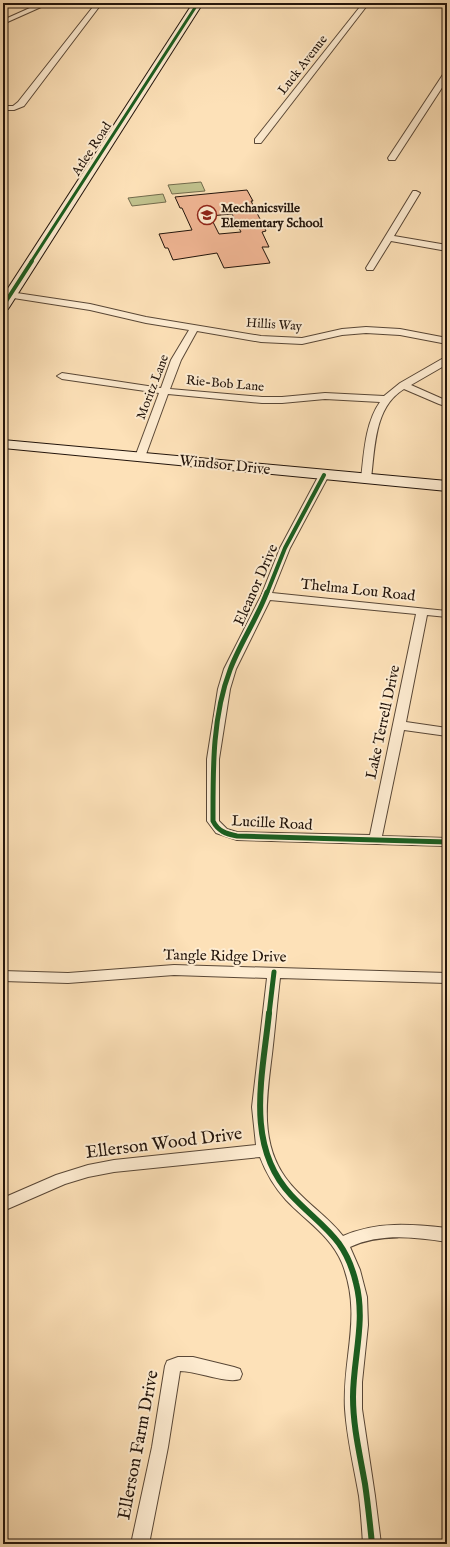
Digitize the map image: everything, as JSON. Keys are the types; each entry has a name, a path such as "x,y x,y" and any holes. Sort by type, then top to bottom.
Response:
{"main road":[{"path":"438,3 447,4"},
{"name":"Atlee Road","path":"6,301 198,4"},
{"name":"Windsor Drive","path":"3,444 447,486"}],"street":[{"path":"3,22 47,3"},
{"path":"3,108 14,108 21,104 99,3"},
{"path":"184,3 198,4"},
{"name":"Luck Avenue","path":"258,141 366,3"},
{"path":"392,158 447,74"},
{"path":"370,268 416,193"},
{"path":"388,238 447,248"},
{"name":"Hillis Way","path":"6,301 102,316 146,320 278,341 302,341 342,332 366,330 400,332 447,341"},
{"name":"Moritz Lane","path":"140,457 176,360 194,328"},
{"path":"366,479 374,428 385,399 403,385 429,372 447,359"},
{"name":"Rie-Bob Lane","path":"62,376 164,392 270,401 325,396 385,399"},
{"path":"403,385 442,402"},
{"name":"Eleanor Drive","path":"220,709 230,669 266,596 284,548 324,474"},
{"name":"Thelma Lou Road","path":"266,596 447,614"},
{"name":"Lake Terrell Drive","path":"375,840 422,612"},
{"name":"Lucille Road","path":"220,709 213,759 212,786 213,821 215,827 220,831 237,836 447,842"},
{"path":"399,725 447,732"},
{"name":"Tangle Ridge Drive","path":"3,976 68,978 174,970 447,978"},
{"path":"274,972 259,1107 260,1127 270,1166 291,1194 334,1235 348,1257 356,1283 360,1305 360,1333 353,1396 355,1424 367,1496 372,1544"},
{"name":"Ellerson Wood Drive","path":"3,1205 61,1179 94,1170 114,1166 265,1150"},
{"path":"340,1244 358,1236 370,1234 400,1232 447,1235"},
{"name":"Ellerson Farm Drive","path":"140,1544 160,1447 173,1366 178,1363 188,1364 234,1374"}],"green space":[{"path":"201,182 205,191 172,194 168,185"},
{"path":"163,194 166,202 132,206 128,198"}],"building":[{"name":"Mechanicsville Elementary School","path":"247,190 266,231 262,232 269,247 262,247 270,263 224,268 217,253 173,260 168,248 165,248 159,234 192,230 175,197","holes":["232,214 241,232 219,234 210,216"]}],"cycle path":[{"path":"3,306 198,3"},
{"path":"324,475 285,548 266,596 230,669 224,689 213,759 213,821 217,828 223,832 237,836 447,842"},
{"path":"274,972 259,1107 260,1126 266,1154 274,1172 291,1195 338,1241 347,1258 356,1282 359,1297 360,1325 354,1382 353,1409 367,1496 372,1544"}],"place":[{"name":"Mechanicsville Elementary School","path":"207,215"}]}
